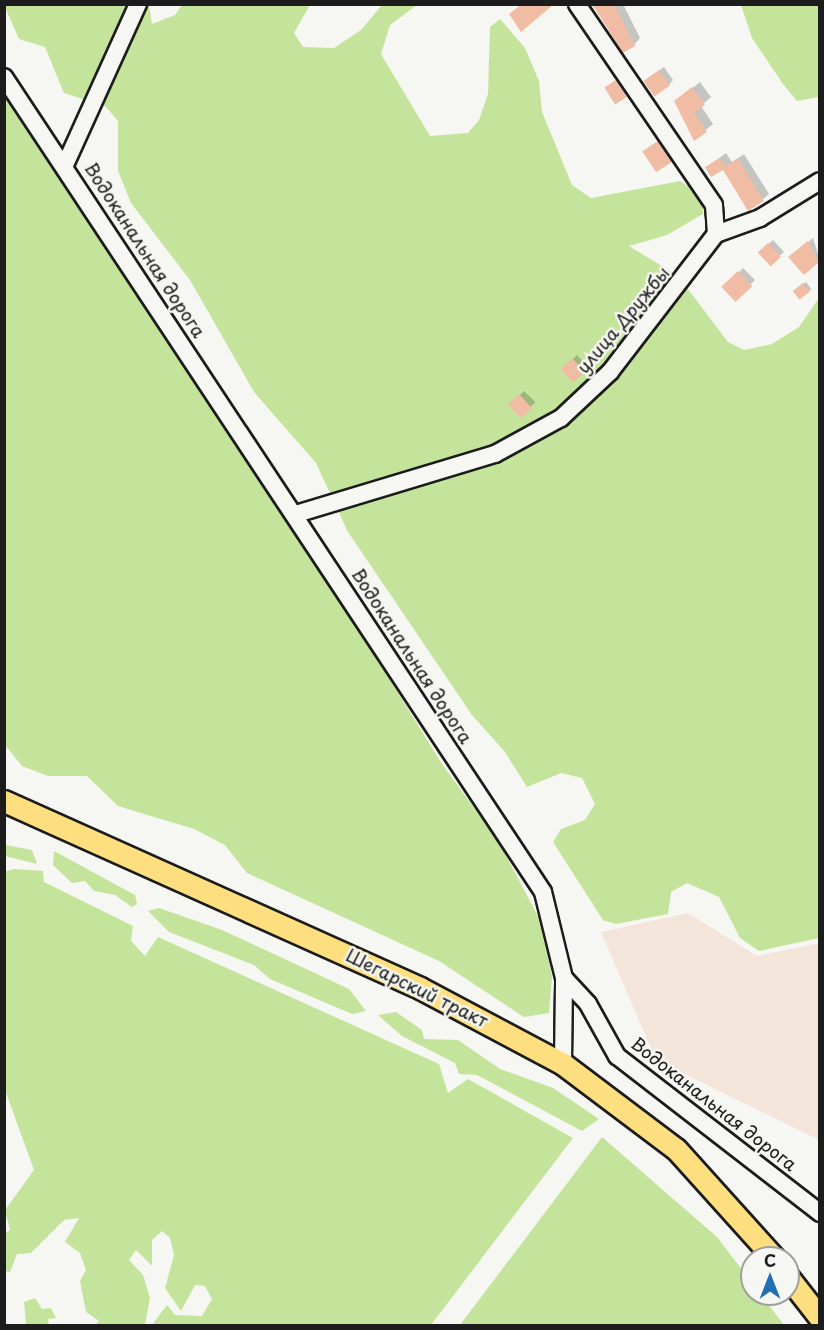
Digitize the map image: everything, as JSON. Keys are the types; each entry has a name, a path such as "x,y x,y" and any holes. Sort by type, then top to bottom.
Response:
{"main road":[{"name":"Шегарский тракт","path":"4,801 420,988 563,1064 676,1149 763,1246"},
{"path":"800,1293 819,1318"}],"street":[{"path":"65,165 138,4"},
{"path":"577,4 714,205 716,234 768,214 819,181"},
{"name":"Водоканальная дорога","path":"4,76 296,514 543,892 564,978 588,1004 617,1056 819,1213"},
{"name":"улица Дружбы","path":"296,514 495,454 561,418 610,372 716,234"},
{"path":"563,1064 564,978"}],"shaded area":[{"path":"688,913 757,956 819,943 819,1140 656,1060 601,932"}],"green space":[{"path":"4,5 149,5 152,24 175,15 182,5 310,5 294,33 303,47 334,48 361,30 382,5 417,5 390,25 381,54 430,136 468,133 479,120 488,94 490,27 500,19 525,48 539,81 542,112 572,185 591,198 680,181 702,195 703,214 667,235 629,246 678,276 728,342 744,350 772,344 799,327 819,298 819,938 759,951 740,938 719,897 687,883 671,892 668,914 616,924 603,920 553,842 561,829 585,820 595,804 582,778 561,773 527,787 505,752 472,715 348,532 316,463 254,392 190,280 131,203 118,171 118,121 105,106 64,93 45,47 19,39"},
{"path":"741,5 819,5 819,97 797,101 752,38"},
{"path":"4,93 348,612 442,764 499,842 543,926 552,977 549,1013 524,1017 439,961 247,873 225,845 194,829 118,806 87,776 48,776 22,766 5,745"},
{"path":"5,845 32,850 37,864 5,856"},
{"path":"54,851 135,895 137,904 132,907 115,895 94,891 85,881 72,883 53,865"},
{"path":"14,869 43,871 44,882 133,926 131,941 145,956 158,937 439,1064 448,1093 468,1079 573,1138 431,1325 152,1325 167,1305 175,1315 202,1316 212,1299 205,1286 195,1285 181,1311 165,1288 174,1255 170,1238 162,1231 152,1240 152,1266 136,1250 129,1260 143,1275 150,1298 145,1325 95,1325 99,1321 86,1312 80,1281 86,1270 80,1253 65,1242 79,1218 64,1220 31,1253 17,1254 10,1272 5,1271 5,1233 10,1230 5,1210 34,1170 5,1090 4,872"},
{"path":"159,908 222,930 349,989 366,1011 352,1014 270,979 254,965 169,932 148,911"},
{"path":"396,1012 422,1030 424,1039 458,1040 500,1069 553,1088 599,1119 582,1131 477,1075 459,1074 455,1063 402,1036 378,1015"},
{"path":"602,1137 717,1237 740,1267 740,1306 769,1306 784,1325 460,1325"},
{"path":"35,1298 42,1309 51,1308 56,1318 48,1319 49,1325 26,1325 24,1302"}],"building":[{"path":"522,4 554,4 521,32 509,14"},
{"path":"592,4 614,4 635,46 623,53"},
{"path":"659,70 670,86 654,96 643,81"},
{"path":"616,80 627,97 615,104 604,88"},
{"path":"692,87 705,105 694,113 707,132 694,141 674,101"},
{"path":"658,141 672,162 656,172 642,152"},
{"path":"720,158 725,166 738,159 764,201 748,211 723,170 711,177 705,167"},
{"path":"808,241 819,262 804,275 788,257"},
{"path":"768,243 781,257 771,266 758,253"},
{"path":"738,271 752,286 736,302 721,287"},
{"path":"803,283 810,292 800,300 793,291"},
{"path":"635,304 643,312 633,325 624,315"},
{"path":"572,358 585,372 573,383 560,369"},
{"path":"519,394 532,408 521,418 508,404"}]}
